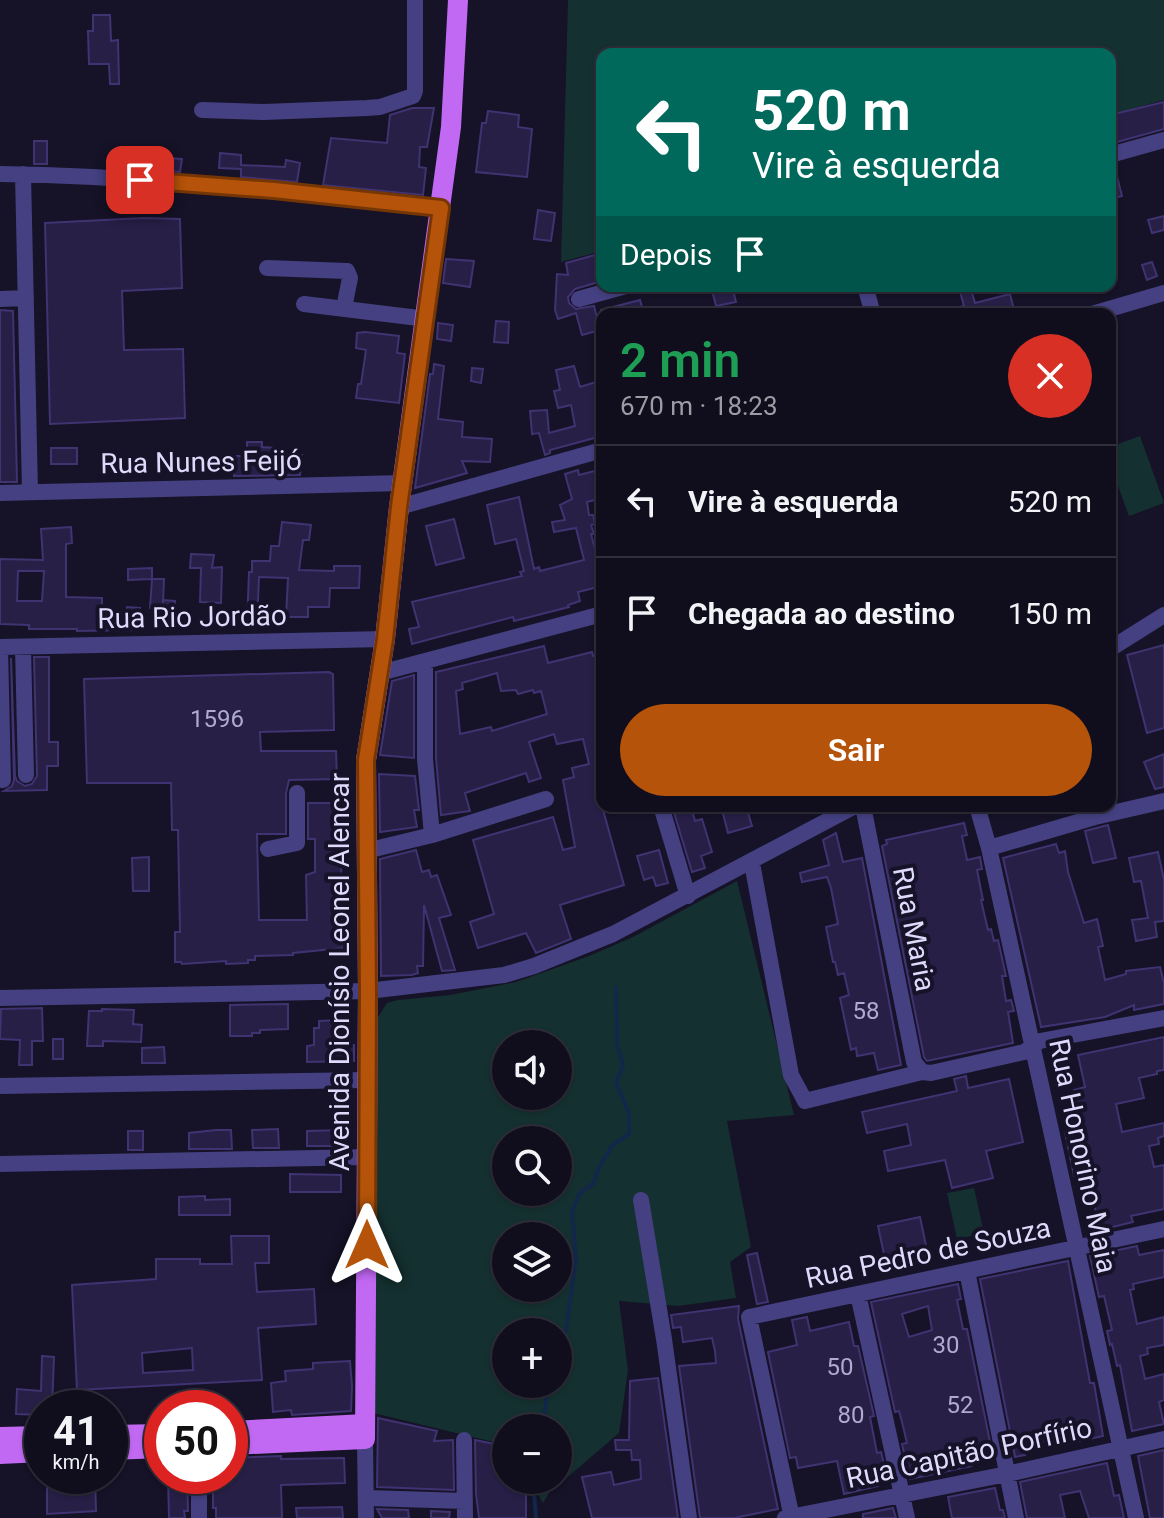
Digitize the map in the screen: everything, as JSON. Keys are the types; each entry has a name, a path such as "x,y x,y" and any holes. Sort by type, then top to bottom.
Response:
{"main road":[{"name":"Avenida Dionísio Leonel Alencar","path":"365,1432 366,760 385,639 399,507 441,208 455,88 458,0"},
{"path":"248,1431 365,1432"},
{"path":"248,1443 365,1432"},
{"path":"0,1437 24,1436"},
{"path":"0,1454 24,1453"}],"street":[{"path":"202,110 264,112 367,108 413,96 415,0"},
{"path":"1116,153 1164,140"},
{"path":"0,174 274,190 441,208"},
{"path":"23,174 30,492"},
{"path":"267,268 347,271 350,278 344,308"},
{"path":"579,299 604,292"},
{"path":"1113,308 1164,293"},
{"path":"0,299 26,298"},
{"path":"304,304 427,319"},
{"path":"399,507 596,452"},
{"name":"Rua Nunes Feijó","path":"0,493 403,483"},
{"path":"1116,645 1164,615"},
{"path":"380,673 596,616"},
{"name":"Rua Rio Jordão","path":"0,647 385,639"},
{"path":"0,647 3,780"},
{"path":"23,647 26,775"},
{"path":"425,662 425,759 432,835"},
{"path":"268,849 297,843 297,793"},
{"path":"366,851 432,835 546,799"},
{"path":"989,848 1095,817 1164,801"},
{"path":"663,812 688,896"},
{"path":"0,998 368,991 504,975 613,934 844,812"},
{"name":"Rua Maria","path":"864,812 918,1067"},
{"name":"Rua Honorino Maia","path":"979,812 1136,1518"},
{"path":"752,863 791,1075 805,1101 918,1067 931,1073 1024,1052 1040,1041 1164,1018"},
{"path":"0,1086 367,1080"},
{"path":"0,1164 367,1157"},
{"path":"641,1200 689,1518"},
{"name":"Rua Pedro de Souza","path":"789,1518 749,1317 1164,1229"},
{"path":"967,1271 1016,1518"},
{"path":"858,1294 907,1518"},
{"name":"Avenida Dionísio Leonel Alencar","path":"365,1432 366,1518"},
{"name":"Rua Capitão Porfírio","path":"789,1518 1164,1439"},
{"path":"367,1498 465,1510 464,1440"},
{"path":"199,1494 199,1518"}],"green space":[{"path":"568,0 1164,0 1164,100 1116,113 1116,48 596,48 596,253 561,262"},
{"path":"1140,436 1164,503 1129,516 1116,480 1116,445"},
{"path":"737,881 794,1115 727,1121 751,1247 730,1262 736,1298 678,1306 619,1301 628,1370 619,1433 572,1473 572,1414 492,1414 492,1442 373,1413 378,1017 387,1003 516,982 633,937"},
{"path":"974,1188 984,1233 957,1239 947,1193"},
{"path":"538,1494 548,1494 543,1503"}],"building":[{"path":"93,15 110,15 111,41 118,40 119,84 110,84 109,64 89,64 88,31 93,31"},
{"path":"1164,102 1164,129 1116,142 1116,114"},
{"path":"412,108 434,108 427,147 420,147 419,167 426,168 423,195 323,185 331,138 387,143 390,115"},
{"path":"488,111 519,115 518,127 532,129 527,177 476,172 482,123 486,123"},
{"path":"34,141 47,141 47,164 34,164"},
{"path":"220,153 241,155 241,165 285,167 286,160 300,163 297,182 241,177 241,169 219,168"},
{"path":"167,158 182,159 180,172 168,171"},
{"path":"1116,173 1122,196 1116,198"},
{"path":"538,210 555,213 551,241 534,239"},
{"path":"1164,216 1164,230 1152,233 1148,220"},
{"path":"180,219 182,288 122,291 124,350 183,349 185,418 50,424 45,223"},
{"path":"596,255 596,283 575,289 568,297 569,303 576,309 594,306 596,331 582,335 576,313 558,319 555,310 557,274 568,275 566,263"},
{"path":"446,259 474,261 470,287 443,283"},
{"path":"1152,262 1157,276 1147,280 1142,265"},
{"path":"712,292 734,292 736,302 716,306"},
{"path":"960,292 972,292 975,303 1010,294 1014,308 955,308 964,306"},
{"path":"640,300 642,308 609,308"},
{"path":"0,310 13,311 17,482 0,482"},
{"path":"496,321 509,322 508,343 494,342"},
{"path":"438,323 453,325 451,341 437,339"},
{"path":"357,333 399,336 397,353 405,354 399,403 356,398 366,350 356,348"},
{"path":"434,364 444,366 438,419 463,422 462,437 492,439 490,462 462,461 467,473 415,488 430,374 433,374"},
{"path":"574,366 580,387 596,382 596,438 550,450 545,455 539,433 532,434 530,411 547,410 549,433 575,426 571,405 558,408 554,391 560,390 556,370"},
{"path":"472,368 483,369 481,383 471,381"},
{"path":"247,442 262,442 262,447 276,448 276,455 302,455 300,475 234,476 233,456 247,456"},
{"path":"51,448 77,448 77,464 51,464"},
{"path":"578,470 579,475 596,471 596,500 587,502 589,515 593,515 595,524 591,525 594,534 591,534 596,553 596,588 578,592 580,601 569,607 514,621 513,617 412,644 409,629 419,627 412,602 522,576 520,572 524,571 516,539 495,544 487,505 519,497 534,569 539,567 540,571 584,560 576,528 554,532 552,522 565,520 560,505 572,499 565,474"},
{"path":"454,519 464,558 436,565 426,526"},
{"path":"282,522 311,525 309,540 303,540 299,570 334,571 334,566 360,566 359,588 330,588 329,607 308,607 308,617 286,617 288,578 259,577 257,625 247,625 252,561 270,561 271,546 279,546"},
{"path":"71,527 72,543 66,544 66,597 102,598 102,617 126,615 127,607 140,608 139,630 29,629 29,625 0,624 0,559 43,560 41,529","holes":["18,571 44,571 42,601 17,601"]},
{"path":"191,554 214,555 212,568 222,567 221,603 200,602 201,568 190,568"},
{"path":"152,568 152,579 128,580 128,569"},
{"path":"152,579 164,579 163,600 175,601 174,622 162,621 163,608 150,608"},
{"path":"1164,645 1164,728 1147,733 1127,655"},
{"path":"544,646 548,663 592,652 593,656 596,655 596,812 604,812 624,885 560,905 571,939 536,953 526,933 478,948 470,922 494,914 473,840 553,817 563,850 575,847 563,780 574,777 572,768 589,764 583,739 557,744 554,734 529,742 541,778 529,782 526,773 465,793 470,811 441,815 436,758 436,672","holes":["497,673 501,691 516,690 518,694 541,691 547,714 492,731 491,727 460,734 456,691 463,689 462,683"]},
{"path":"34,657 49,657 49,742 58,742 58,766 47,766 47,790 4,791 12,786 14,780 11,658 15,776 25,786 32,784 37,776"},
{"path":"333,674 334,730 260,732 261,751 336,751 337,779 289,780 286,834 257,834 259,920 307,920 306,875 315,872 315,839 308,839 308,803 338,803 343,948 293,955 255,956 255,960 248,960 248,963 175,962 175,932 180,932 178,830 172,830 171,783 87,783 84,679"},
{"path":"414,675 414,758 380,755 392,681"},
{"path":"1164,754 1164,787 1155,789 1144,762"},
{"path":"379,774 415,776 419,810 414,810 417,827 380,832"},
{"path":"674,812 693,812 695,821 702,819 712,852 701,856 705,868 692,872"},
{"path":"723,812 748,812 752,826 728,833"},
{"path":"964,823 967,835 962,836 967,860 980,857 982,869 977,870 981,900 988,930 991,929 994,941 998,940 1006,976 1002,976 1006,1001 1011,1000 1014,1011 1008,1012 1013,1043 927,1061 882,846 887,844 886,840"},
{"path":"1108,825 1116,858 1093,863 1085,831"},
{"path":"836,833 843,862 862,858 901,1065 878,1070 874,1053 857,1056 856,1048 851,1050 840,998 849,995 844,973 838,975 833,962 826,927 838,924 831,888 827,877 802,882 800,873 829,865 823,840"},
{"path":"1056,844 1059,853 1065,851 1068,872 1084,923 1097,919 1103,946 1098,947 1105,980 1126,974 1126,971 1160,967 1164,1004 1134,1010 1134,1005 1105,1017 1041,1027 1003,858"},
{"path":"416,850 422,872 429,870 431,877 437,875 451,915 439,918 455,970 442,971 424,905 423,966 417,966 418,973 412,975 381,976 380,859"},
{"path":"659,850 668,883 656,886 653,877 644,880 637,856"},
{"path":"1158,852 1164,880 1164,921 1155,922 1157,937 1136,941 1132,920 1148,918 1141,881 1134,882 1129,858"},
{"path":"149,857 149,891 133,891 132,858"},
{"path":"288,1004 288,1029 260,1030 252,1036 230,1036 230,1005"},
{"path":"42,1008 43,1041 32,1041 32,1065 19,1065 20,1040 0,1039 1,1009"},
{"path":"134,1010 133,1024 142,1025 141,1042 103,1041 103,1046 87,1046 89,1011"},
{"path":"339,1020 340,1045 354,1045 354,1061 307,1062 307,1046 314,1045 314,1028 319,1028 319,1021"},
{"path":"1164,1037 1164,1070 1139,1078 1144,1098 1116,1104 1122,1132 1164,1123 1164,1136 1158,1138 1159,1144 1149,1146 1154,1167 1164,1165 1164,1209 1131,1216 1133,1222 1100,1230 1087,1173 1074,1176 1065,1132 1083,1128 1074,1090 1085,1087 1078,1055"},
{"path":"53,1039 63,1039 63,1059 53,1059"},
{"path":"164,1047 165,1063 142,1063 142,1048"},
{"path":"966,1076 968,1088 1009,1079 1023,1142 986,1151 993,1178 952,1188 945,1160 888,1171 884,1151 911,1145 907,1124 867,1133 862,1112 957,1091 954,1079"},
{"path":"278,1129 279,1148 253,1148 252,1130"},
{"path":"231,1130 232,1149 189,1149 189,1133"},
{"path":"344,1130 344,1146 307,1146 307,1131"},
{"path":"128,1131 143,1131 143,1150 128,1150"},
{"path":"290,1174 341,1175 341,1192 290,1192"},
{"path":"205,1196 205,1200 230,1199 230,1215 179,1215 179,1197"},
{"path":"920,1217 928,1255 913,1258 915,1265 903,1268 901,1260 886,1264 878,1226"},
{"path":"231,1236 269,1236 269,1263 255,1263 257,1292 314,1289 316,1324 258,1328 262,1380 77,1390 72,1285 156,1279 156,1259 200,1259 200,1264 232,1264","holes":["192,1348 193,1370 143,1373 142,1353"]},
{"path":"1137,1246 1139,1255 1164,1250 1164,1277 1133,1284 1134,1289 1130,1290 1137,1324 1164,1317 1164,1345 1147,1348 1148,1354 1140,1356 1145,1379 1164,1374 1164,1400 1159,1402 1164,1424 1132,1431 1120,1365 1117,1366 1107,1331 1112,1330 1104,1296 1099,1297 1090,1256"},
{"path":"757,1253 768,1302 757,1304 747,1255"},
{"path":"1068,1261 1103,1436 1053,1447 1047,1441 1022,1447 1025,1455 1015,1457 980,1279"},
{"path":"958,1284 961,1299 957,1300 963,1329 967,1329 990,1442 968,1446 972,1466 910,1479 902,1444 907,1443 899,1411 895,1412 871,1302","holes":["928,1306 932,1330 909,1337 902,1314"]},
{"path":"739,1306 738,1319 778,1509 734,1518 700,1518 679,1366 716,1363 715,1351 712,1338 683,1342 681,1327 673,1328 671,1315"},
{"path":"807,1317 810,1331 849,1322 854,1346 858,1346 874,1416 870,1417 877,1453 881,1452 884,1464 874,1466 878,1486 844,1494 837,1461 798,1468 796,1457 790,1458 768,1352 797,1345 792,1320"},
{"path":"42,1356 54,1357 53,1390 41,1390"},
{"path":"350,1361 351,1411 292,1415 291,1410 273,1412 271,1383 286,1381 285,1371 313,1369 313,1363"},
{"path":"658,1378 678,1518 592,1518 582,1477 611,1472 614,1485 641,1479 640,1460 632,1460 631,1450 616,1450 615,1440 629,1440 630,1381"},
{"path":"17,1389 29,1390 24,1390 24,1414 16,1414"},
{"path":"378,1418 437,1431 434,1441 453,1440 454,1490 377,1487"},
{"path":"475,1440 492,1443 492,1494 526,1494 526,1518 479,1518"},
{"path":"1164,1450 1164,1518 1150,1518 1138,1456"},
{"path":"248,1457 344,1458 345,1483 281,1485 282,1518 216,1518 213,1494 248,1494"},
{"path":"1107,1463 1114,1496 1119,1495 1124,1518 1089,1518 1080,1491 1060,1495 1065,1518 1027,1518 1020,1482"},
{"path":"995,1488 1005,1518 952,1518 948,1497"},
{"path":"47,1494 96,1494 96,1511 47,1514"},
{"path":"168,1494 188,1494 185,1518 169,1518"},
{"path":"342,1507 343,1518 297,1518 296,1508"},
{"path":"893,1508 896,1518 863,1518 863,1514"},
{"path":"377,1509 408,1510 409,1518 382,1518"},
{"path":"431,1511 450,1512 449,1518 431,1518"}],"waterway":[{"path":"568,1318 576,1260 572,1212 580,1193 594,1183 598,1169 612,1146 629,1134 629,1113 616,1082 623,1066 617,1044 616,987"},
{"path":"544,1414 546,1398"},
{"path":"534,1494 536,1518"}],"route":[{"path":"140,180 274,190 441,208 399,507 385,639 366,760 367,1245"}]}
